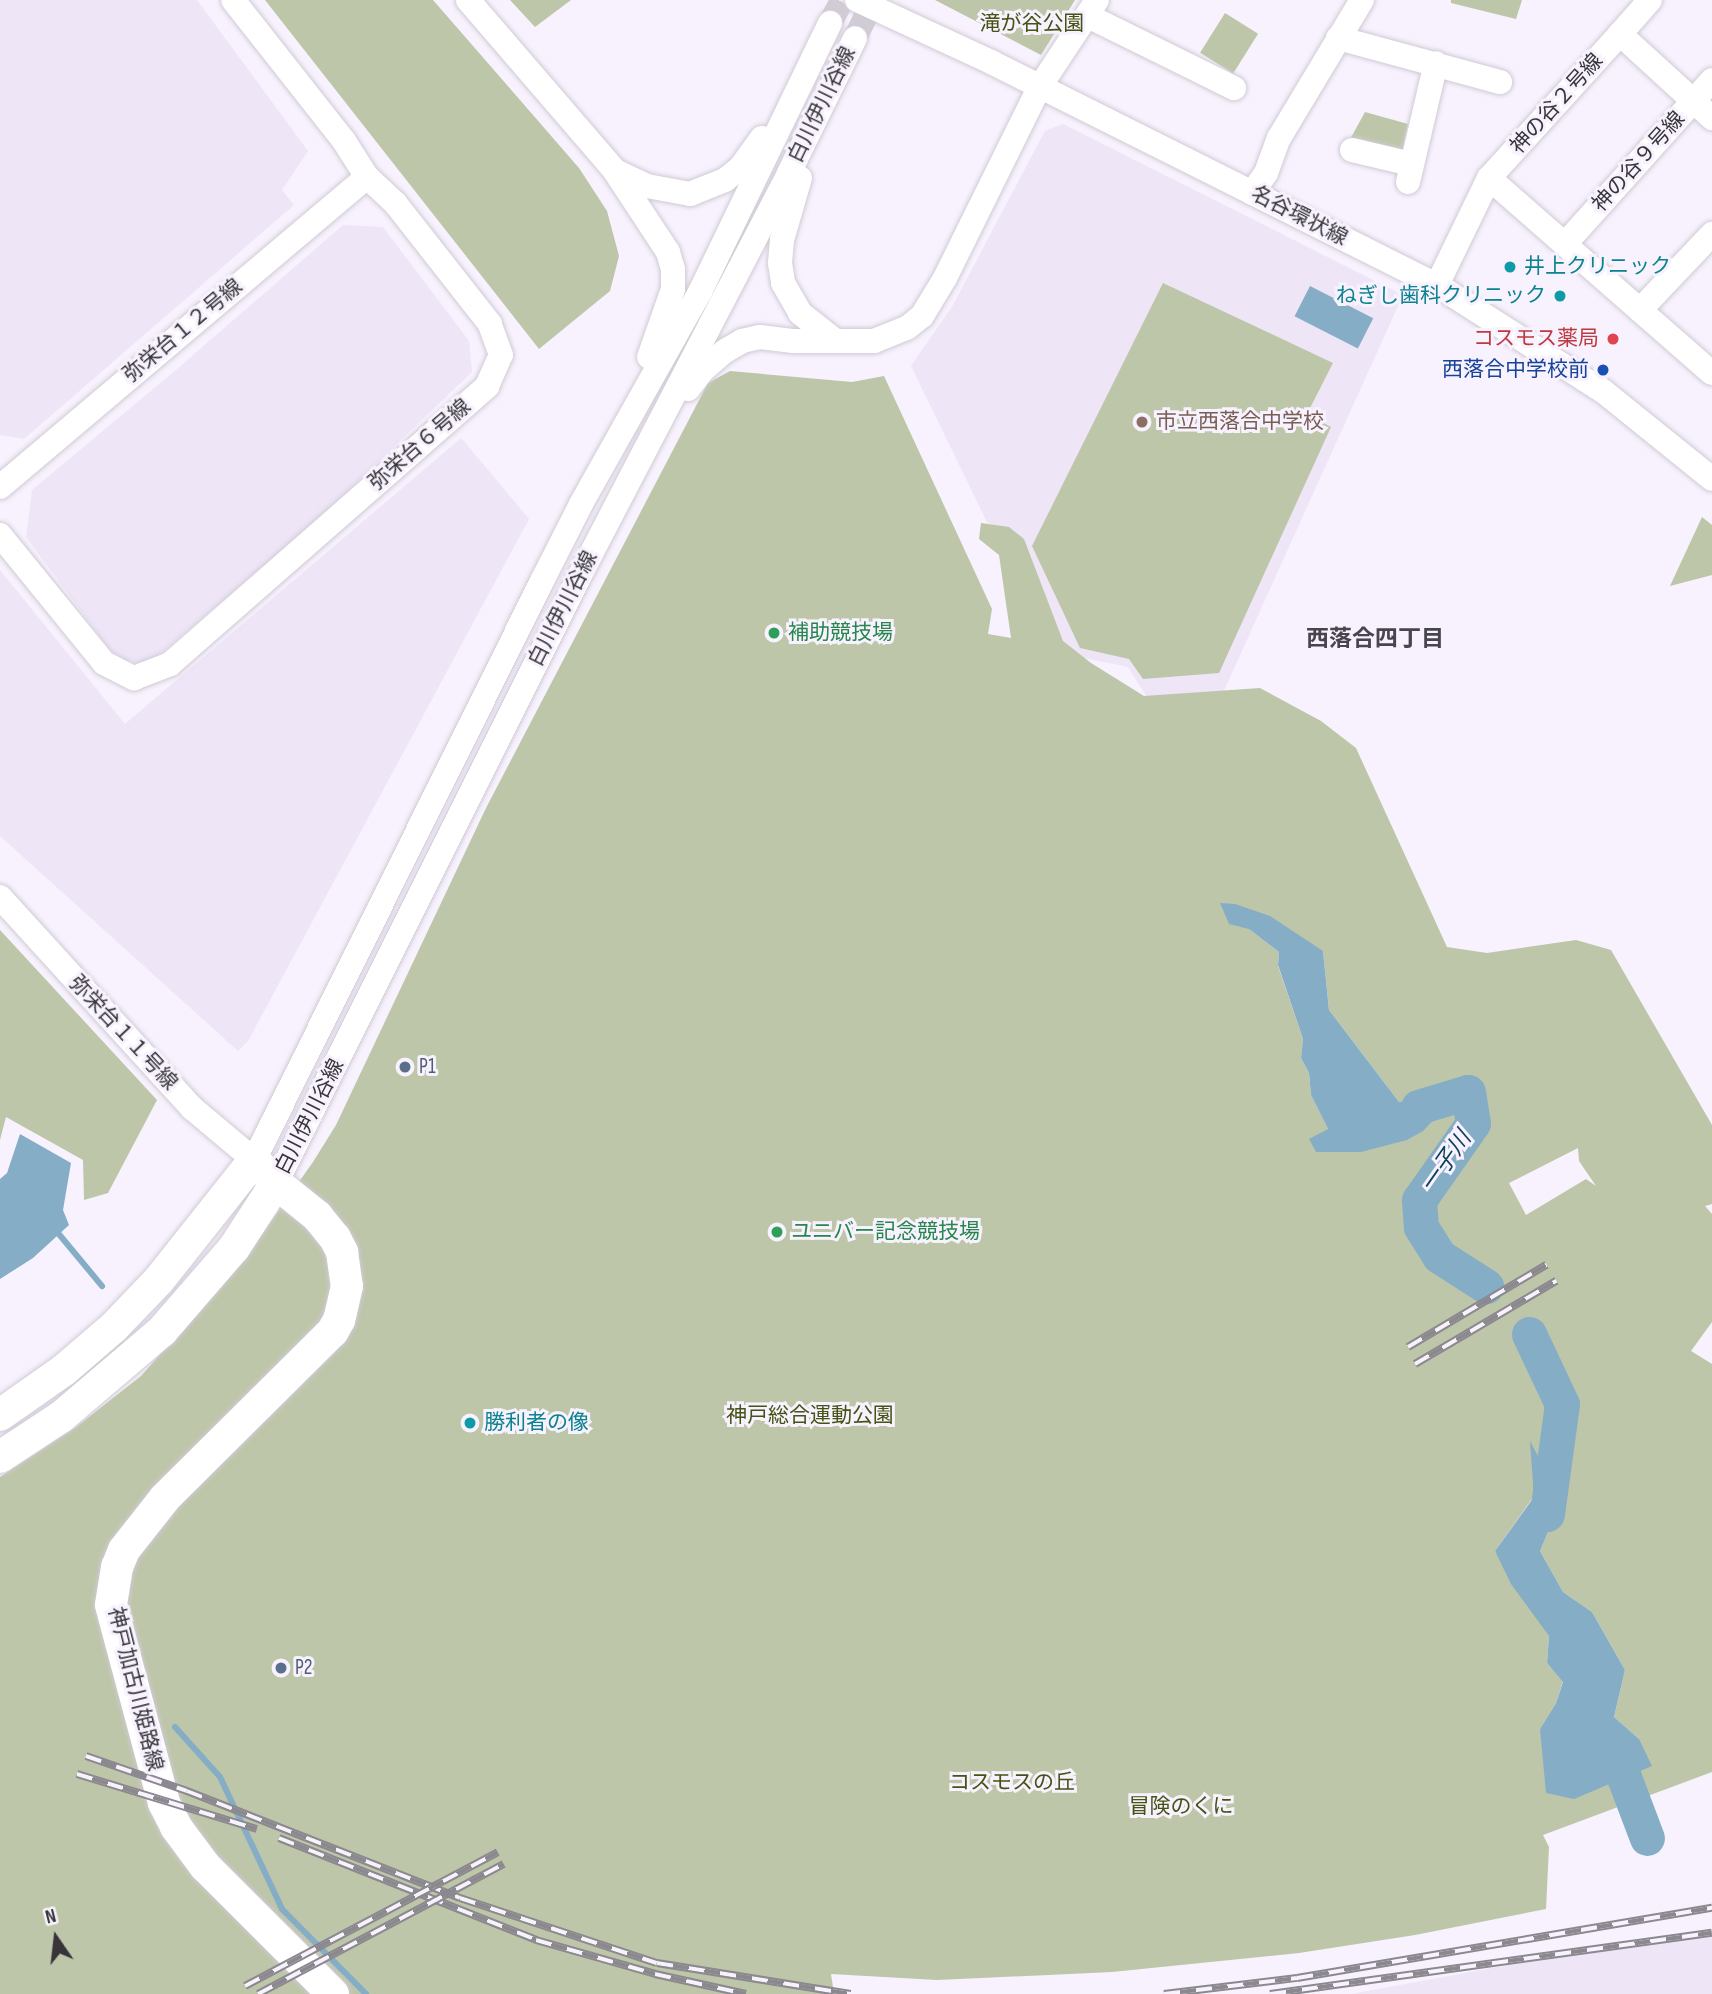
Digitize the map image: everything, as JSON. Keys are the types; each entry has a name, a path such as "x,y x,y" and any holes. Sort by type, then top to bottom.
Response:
{"main road":[{"name":"神戸加古川姫路線","path":"254,1160 328,1228 342,1252 346,1286 339,1320 333,1331 164,1498 124,1549 117,1567 111,1605 164,1803 176,1827 205,1867 333,1994"},
{"path":"0,1415 64,1370 113,1328 159,1280 254,1160"},
{"path":"0,1457 61,1417 162,1332 234,1248 276,1183"}],"street":[{"name":"弥栄台６号線","path":"0,535 104,663 134,678 170,664 487,386 501,355 490,324 395,204 367,177 344,141 233,0"},
{"path":"468,0 614,170 668,252 673,269 673,289 615,442"},
{"name":"名谷環状線","path":"857,0 991,62 1038,88 1437,285 1603,391 1712,479"},
{"path":"1252,193 1266,173 1279,138 1362,0"},
{"path":"1620,34 1650,0"},
{"path":"653,434 703,370 725,351 742,341 760,337 793,341 874,341 899,332 922,316 945,278 1038,88 1092,8 1234,88"},
{"name":"白川伊川谷線","path":"254,1160 541,581 699,292 830,23"},
{"name":"神の谷２号線","path":"1437,285 1489,178 1620,34 1712,118"},
{"name":"白川伊川谷線","path":"276,1183 855,38"},
{"path":"1338,38 1500,82"},
{"path":"1352,150 1409,173 1436,63"},
{"path":"833,339 800,313 790,300 780,263 782,240 792,200 838,74"},
{"name":"神の谷９号線","path":"1565,244 1712,80"},
{"path":"614,170 666,191 690,194 709,188 740,168 794,98"},
{"name":"弥栄台１２号線","path":"0,487 367,177"},
{"path":"1489,178 1712,373"},
{"path":"1640,310 1712,234"},
{"path":"0,500 0,509"},
{"name":"弥栄台１１号線","path":"0,897 192,1108 254,1160"}],"shaded area":[{"path":"0,0 197,0 308,151 282,190 294,205 24,439 0,435"},
{"name":"市立西落合中学校","path":"1063,124 1403,295 1222,695 1150,702 1128,667 1069,655 1023,553 987,522 911,366 953,305 1045,131"},
{"path":"343,225 383,227 469,341 472,372 313,524 157,656 142,663 125,660 110,650 26,537 32,490"},
{"path":"461,438 529,519 248,1041 238,1051 0,836 0,570 125,724"},
{"path":"1712,1932 1712,1994 1351,1994 1589,1950"}],"green space":[{"path":"265,0 433,0 579,168 607,211 619,256 610,291 539,349"},
{"path":"510,0 571,0 535,27"},
{"name":"滝が谷公園","path":"935,0 1075,0 1041,55"},
{"path":"1451,0 1522,0 1516,19 1451,3"},
{"path":"1225,13 1258,34 1233,74 1200,53"},
{"path":"1365,112 1408,124 1401,156 1348,143"},
{"path":"1163,283 1333,363 1307,414 1331,427 1219,673 1143,679 1129,659 1080,648 1032,546"},
{"name":"神戸総合運動公園","path":"730,371 852,382 884,376 992,609 988,634 1011,638 999,555 979,539 981,523 1009,527 1024,539 1063,641 1091,663 1144,696 1260,688 1321,721 1356,748 1447,947 1487,953 1576,940 1611,950 1712,1125 1712,1204 1705,1206 1712,1214 1712,1322 1691,1351 1712,1364 1712,1772 1543,1835 1549,1847 1546,1909 1415,1935 1299,1953 1112,1972 937,1980 831,1974 834,1994 0,1994 0,1477 76,1427 141,1376 248,1254 313,1162 336,1125 486,808 708,383","holes":["1249,929 1323,951 1329,1010 1399,1102 1426,1101 1449,1090 1443,1110 1436,1117 1328,1129 1311,1095 1309,1073 1301,1058 1303,1039 1278,966 1279,952","1578,1148 1579,1161 1596,1186 1586,1179 1526,1215 1509,1183","1534,1496 1551,1525 1540,1551 1563,1592 1592,1612 1625,1670 1614,1717 1639,1739 1540,1729 1556,1703 1563,1681 1547,1663 1549,1636 1495,1551"]},
{"path":"1702,517 1712,525 1712,575 1670,586"},
{"path":"0,930 157,1100 108,1193 84,1200 83,1160 6,1117 0,1140"}],"water":[{"path":"1310,286 1373,318 1358,349 1295,316"},
{"path":"1220,903 1235,904 1270,916 1323,951 1329,1010 1399,1102 1426,1101 1449,1090 1468,1087 1457,1099 1445,1101 1443,1110 1423,1131 1407,1140 1361,1152 1316,1152 1309,1139 1328,1129 1311,1095 1309,1073 1301,1058 1303,1039 1278,965 1279,952 1249,929 1229,924"},
{"path":"20,1134 71,1163 63,1210 69,1225 33,1258 0,1279 0,1179 7,1173"},
{"path":"1530,1441 1556,1490 1551,1525 1540,1551 1563,1592 1592,1612 1625,1670 1614,1717 1639,1739 1652,1766 1574,1799 1546,1793 1540,1729 1556,1703 1563,1682 1547,1663 1549,1636 1511,1584 1495,1551 1534,1497"}],"waterway":[{"name":"一子川","path":"1418,1107 1468,1092 1473,1123 1419,1200 1421,1227 1439,1256 1486,1286"},
{"path":"58,1233 102,1286"},
{"name":"一子川","path":"1529,1334 1562,1404 1547,1514"},
{"path":"175,1727 220,1777 282,1909 366,1994"},
{"name":"一子川","path":"1619,1764 1647,1838"}],"tunnel":[{"path":"830,23 842,0"},
{"path":"855,38 874,0"}],"railway":[{"path":"1408,1347 1546,1265"},
{"path":"1415,1364 1556,1281"},
{"path":"86,1756 187,1791 460,1898 657,1963 851,1994"},
{"path":"77,1774 257,1829"},
{"path":"279,1838 536,1940 655,1974 746,1994"},
{"path":"245,1986 498,1852"},
{"path":"258,1994 504,1864"},
{"path":"1164,1994 1297,1978 1712,1908"},
{"path":"1270,1994 1712,1933"}],"place":[{"name":"井上クリニック","path":"1510,267"},
{"name":"ねぎし歯科クリニック","path":"1560,296"},
{"name":"コスモス薬局","path":"1613,339"},
{"name":"西落合中学校前","path":"1603,370"},
{"name":"市立西落合中学校","path":"1142,422"},
{"name":"補助競技場","path":"774,633"},
{"name":"P1","path":"405,1067"},
{"name":"ユニバー記念競技場","path":"777,1232"},
{"name":"勝利者の像","path":"470,1423"},
{"name":"P2","path":"281,1668"}],"district":[{"name":"西落合四丁目","path":"1375,639"}],"park label":[{"name":"コスモスの丘","path":"1012,1783"},
{"name":"冒険のくに","path":"1181,1807"}]}
